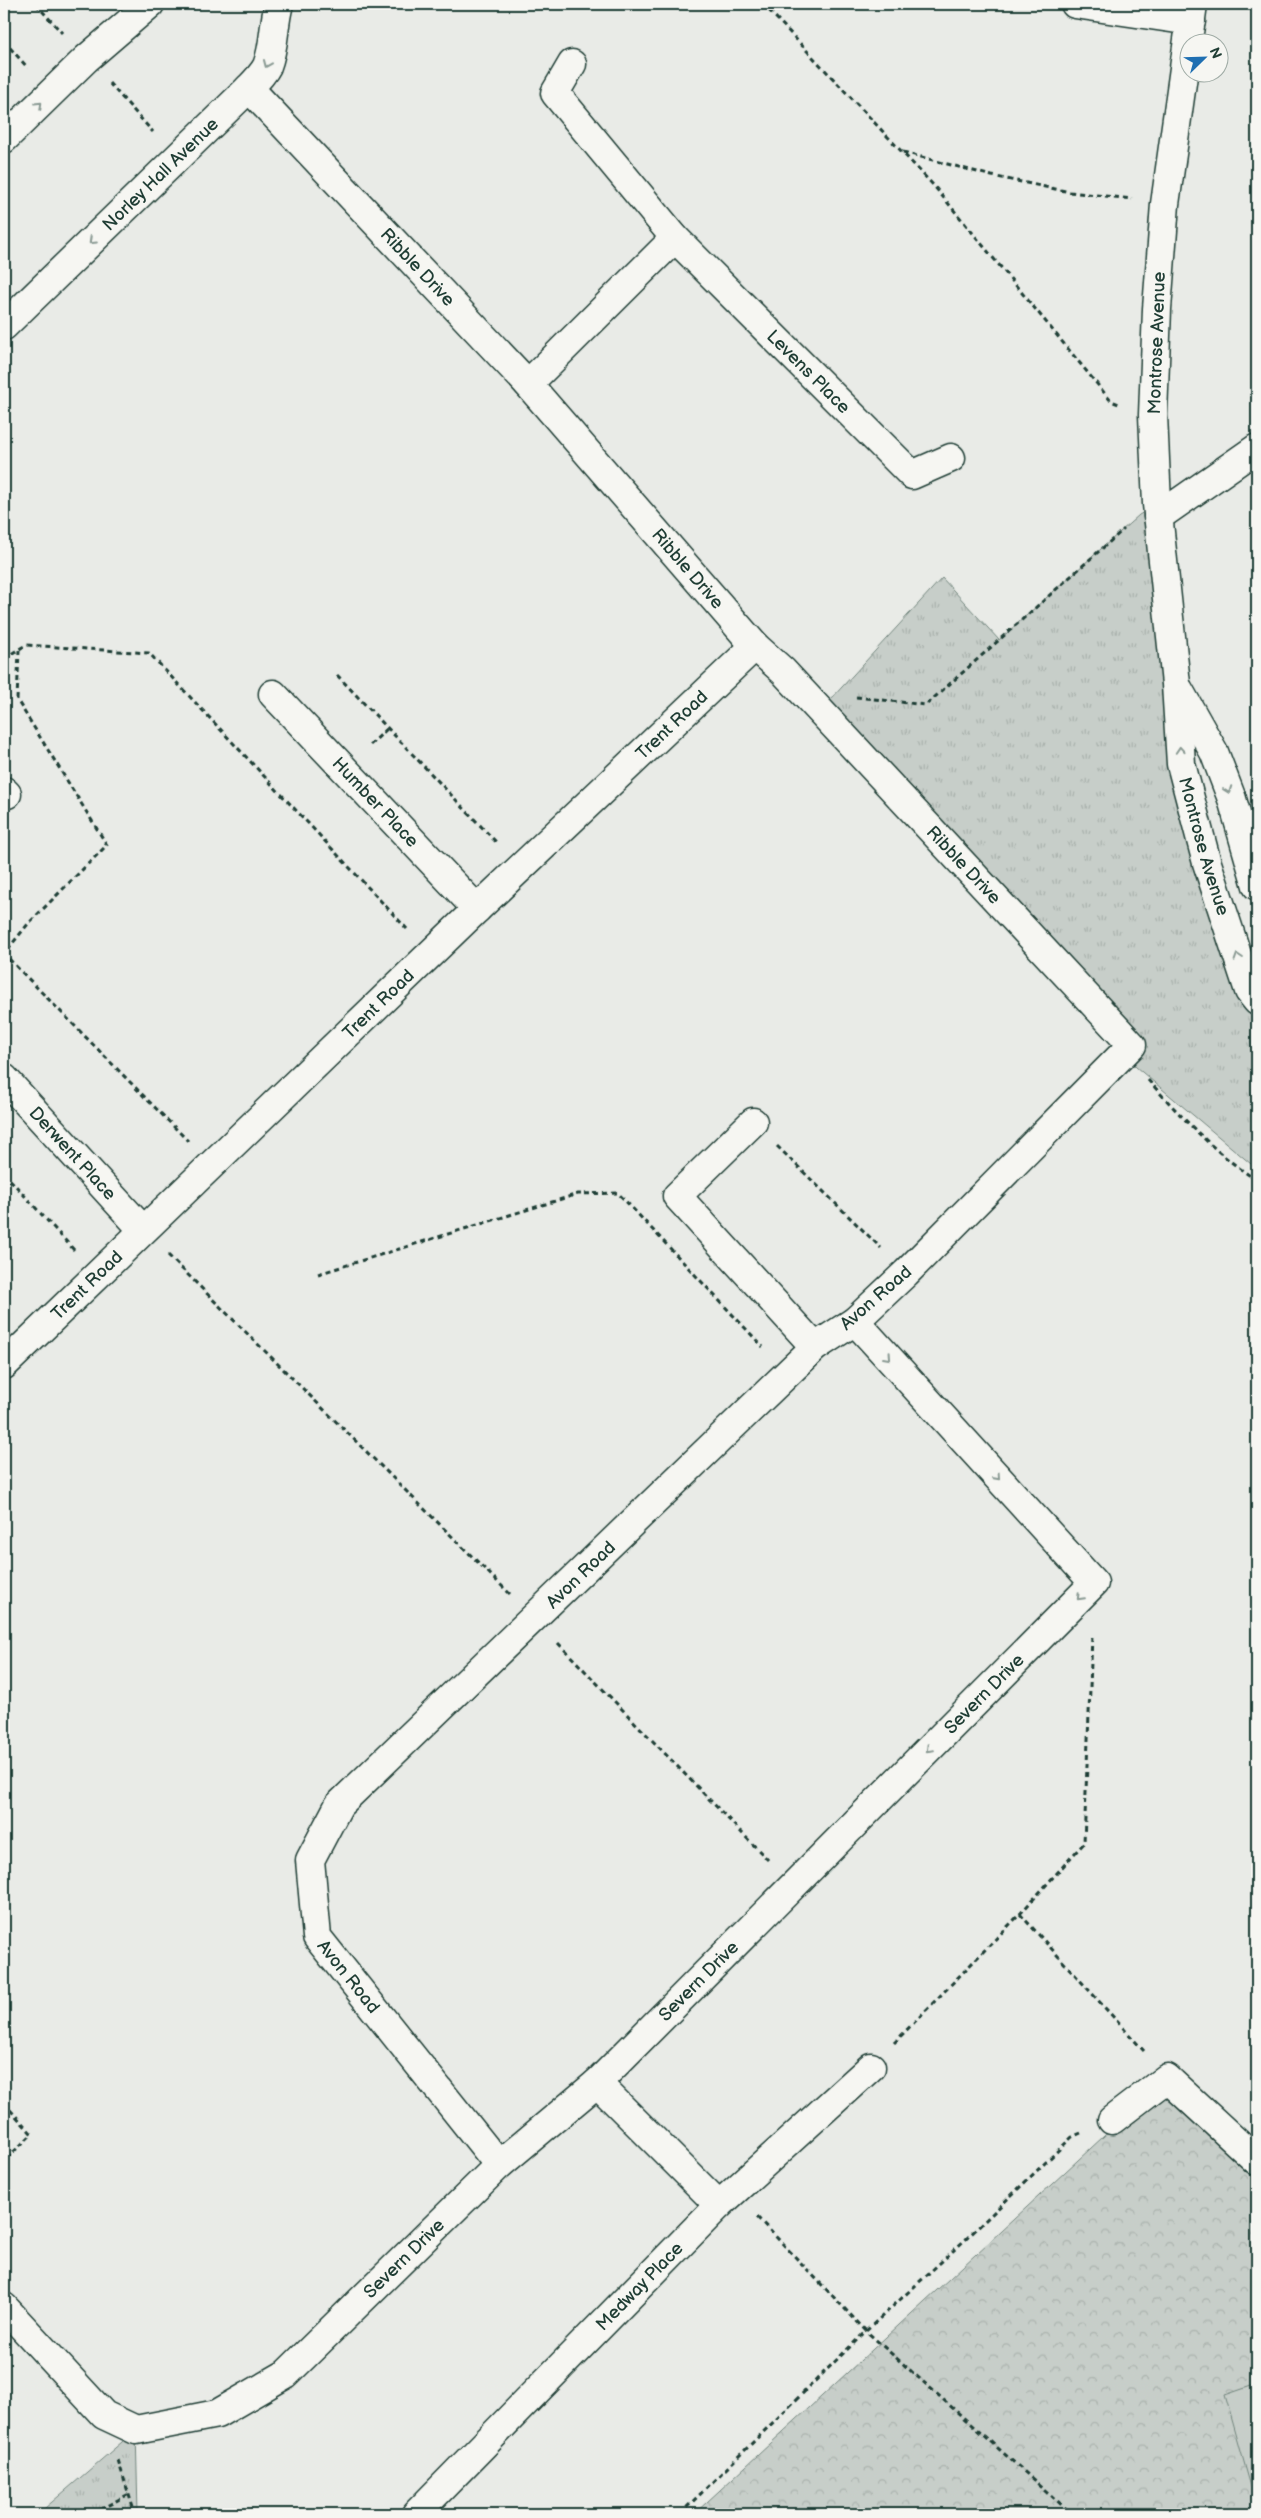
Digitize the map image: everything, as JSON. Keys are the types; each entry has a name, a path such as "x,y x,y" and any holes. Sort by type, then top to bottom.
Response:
{"street":[{"path":"4,139 86,58 150,4"},
{"path":"1075,4 1192,13"},
{"name":"Norley Hall Avenue","path":"4,326 249,88 266,68 274,44 276,8"},
{"name":"Montrose Avenue","path":"1192,13 1165,204 1157,309 1153,415 1157,510 1176,684 1181,764 1207,863 1249,991 1257,1001"},
{"name":"Levens Place","path":"572,64 555,93 675,238 912,475 951,458"},
{"name":"Ribble Drive","path":"249,88 528,384 755,646 800,691 1128,1049"},
{"path":"528,384 675,238"},
{"path":"1157,510 1257,448"},
{"name":"Trent Road","path":"4,1365 477,909 755,646"},
{"name":"Montrose Avenue","path":"1176,684 1214,752 1232,800 1257,886"},
{"name":"Humber Place","path":"273,694 477,909"},
{"name":"Avon Road","path":"499,2165 317,1937 310,1860 339,1805 535,1619 815,1347 855,1321 906,1273 1128,1049"},
{"name":"Derwent Place","path":"4,1078 143,1230"},
{"path":"753,1122 677,1196 815,1347"},
{"path":"855,1321 1094,1583"},
{"name":"Severn Drive","path":"4,2307 104,2415 136,2430 218,2414 286,2374 499,2165 597,2083 1094,1583"},
{"name":"Medway Place","path":"416,2514 726,2199 871,2067"},
{"path":"1112,2120 1167,2078 1257,2161"},
{"path":"597,2083 726,2199"}],"path":[{"path":"763,4 934,186 1111,401 1153,415"},
{"path":"903,152 992,176 1060,190 1165,204"},
{"path":"800,691 926,705 1133,521 1157,510"},
{"path":"4,658 26,645 149,653 430,954"},
{"path":"19,650 17,700 107,845 28,924 4,954 211,1165"},
{"path":"337,675 521,869"},
{"path":"1128,1049 1191,1126 1241,1170 1257,1180"},
{"path":"753,1122 906,1273"},
{"path":"4,1173 97,1275"},
{"path":"318,1274 578,1194 618,1193 788,1373"},
{"path":"143,1230 535,1619 793,1886"},
{"path":"871,2067 1020,1914 1084,1843 1094,1583"},
{"path":"1020,1914 1167,2078"},
{"path":"4,2103 32,2134 4,2162"},
{"path":"680,2514 866,2331 966,2240 1072,2137 1112,2120"},
{"path":"726,2199 866,2331 1072,2514"},
{"path":"104,2415 135,2514"},
{"path":"92,2514 129,2494"}],"green space":[{"path":"1157,504 1196,856 1257,1005 1257,1169 1136,1067 820,711 942,578 999,640 1139,515"},
{"path":"1167,2078 1257,2157 1257,2514 694,2514"},
{"path":"1257,2384 1257,2508 1225,2395"},
{"path":"136,2430 138,2514 38,2514"}]}
